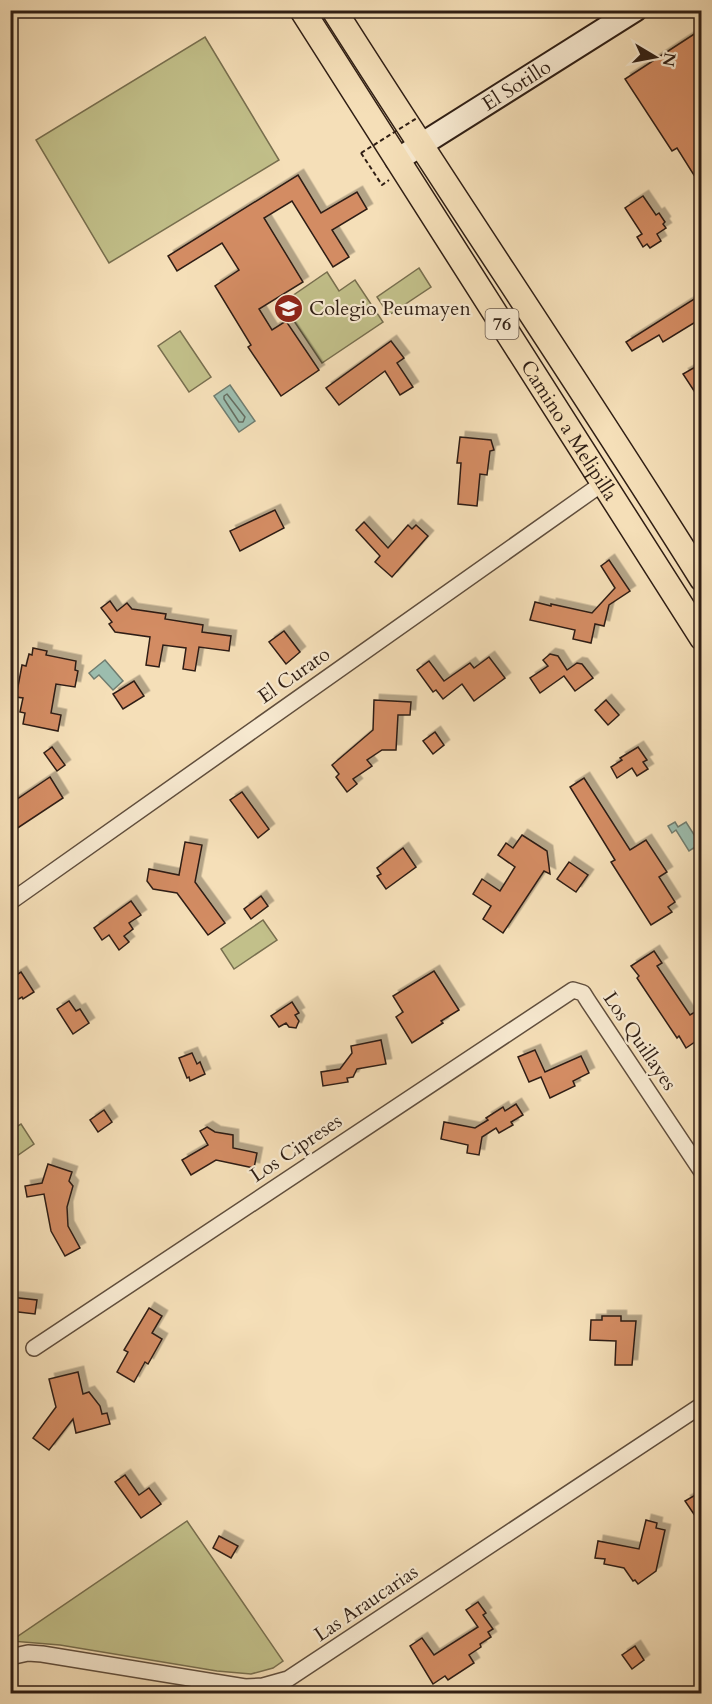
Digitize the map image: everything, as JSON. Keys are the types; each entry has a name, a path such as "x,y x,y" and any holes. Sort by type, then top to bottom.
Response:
{"main road":[{"name":"Camino a Melipilla","path":"302,10 702,638"},
{"name":"Camino a Melipilla","path":"334,10 702,579"}],"street":[{"name":"El Sotillo","path":"398,160 635,10"},
{"name":"El Curato","path":"10,902 603,483"},
{"name":"Los Cipreses","path":"34,1348 569,991 583,993"},
{"name":"Los Quillayes","path":"583,993 702,1172"},
{"name":"Las Araucarias","path":"10,1657 28,1653 42,1654 245,1687 263,1686 288,1679 702,1405"}],"path":[{"path":"375,174 361,153 417,117"}],"shaded area":[{"path":"205,37 279,160 109,263 36,140"},
{"path":"419,268 431,287 389,315 377,297"},
{"path":"327,272 339,291 355,280 383,322 322,363 282,303"},
{"path":"180,331 211,377 189,392 158,346"},
{"path":"263,920 277,940 234,969 221,949"},
{"path":"21,1124 34,1144 11,1160 11,1130"},
{"path":"187,1521 283,1661 273,1668 251,1674 217,1671 60,1645 11,1641"}],"water":[{"path":"230,385 255,421 239,432 214,396"},
{"path":"105,660 123,681 113,690 99,675 94,679 89,673"},
{"path":"675,822 678,827 686,822 700,844 689,851 676,830 672,833 668,826"}],"building":[{"path":"702,29 702,188 677,148 672,151 625,79"},
{"path":"298,175 321,213 357,192 367,209 332,230 349,257 333,267 292,201 264,218 303,282 259,309 272,330 286,321 319,370 281,396 248,347 251,345 215,286 239,270 222,243 177,271 168,256"},
{"path":"643,196 656,215 659,213 666,228 657,234 661,241 650,248 647,244 643,247 637,237 642,234 625,208"},
{"path":"702,294 702,318 663,342 659,335 632,351 626,342"},
{"path":"391,341 404,358 397,363 413,387 400,395 385,371 339,405 326,388"},
{"path":"702,363 702,403 683,374"},
{"path":"460,437 491,440 494,450 490,451 487,475 480,474 477,506 458,504 461,463 457,463"},
{"path":"275,510 284,528 240,551 230,531"},
{"path":"364,522 388,548 408,525 412,529 416,525 428,536 392,577 375,562 380,556 356,530"},
{"path":"609,560 630,591 609,605 604,626 595,624 591,643 573,639 575,630 530,620 535,602 592,613 615,588 601,566"},
{"path":"110,601 117,611 127,603 132,609 166,614 165,619 203,625 202,632 231,636 229,651 199,647 195,671 183,669 186,648 163,645 159,667 146,665 150,637 115,632 109,624 112,622 101,608"},
{"path":"284,631 300,652 286,664 269,642"},
{"path":"33,648 47,651 46,655 76,661 75,670 78,671 75,687 56,684 51,713 61,715 58,731 23,724 25,713 20,712 23,698 16,697 22,665 26,666"},
{"path":"550,654 558,656 567,670 577,663 582,664 593,678 575,691 564,676 540,693 530,678 548,666 543,660"},
{"path":"489,657 505,678 474,701 462,684 443,699 436,690 433,692 417,670 429,661 444,681 470,663 474,668"},
{"path":"134,681 144,696 123,709 113,694"},
{"path":"374,700 411,702 410,715 398,715 396,750 382,750 367,760 372,766 353,779 357,784 347,792 336,777 339,774 332,765 373,730"},
{"path":"606,700 619,715 608,725 595,710"},
{"path":"435,732 444,745 433,754 423,741"},
{"path":"52,747 65,765 57,771 44,753"},
{"path":"638,747 647,760 643,762 648,769 637,776 632,768 617,778 611,767 622,760 620,758"},
{"path":"50,777 63,798 10,833 10,804"},
{"path":"584,778 630,850 646,840 667,872 659,877 675,902 668,907 672,912 651,925 611,862 615,860 570,787"},
{"path":"242,792 269,829 258,838 230,800"},
{"path":"522,835 547,851 550,874 544,871 503,933 483,919 491,906 473,894 482,879 500,891 515,867 498,855 506,843 513,848"},
{"path":"185,842 202,845 195,882 225,923 208,935 177,893 153,889 147,881 149,869 179,875"},
{"path":"403,848 416,867 386,889 377,876 381,874 377,868"},
{"path":"569,862 588,875 576,892 557,879"},
{"path":"261,896 268,906 251,919 244,909"},
{"path":"131,901 141,915 129,923 133,929 124,936 129,942 119,950 109,935 102,940 94,928"},
{"path":"654,951 662,963 657,966 690,1015 695,1012 702,1021 702,1037 686,1048 679,1036 677,1038 631,966"},
{"path":"434,971 459,1010 412,1043 396,1017 403,1012 393,996"},
{"path":"21,972 34,992 10,1004 10,979"},
{"path":"69,1001 76,1011 80,1009 89,1023 73,1034 57,1009"},
{"path":"292,1002 299,1013 295,1015 299,1021 296,1028 289,1027 286,1023 279,1027 271,1016"},
{"path":"381,1040 386,1064 357,1069 353,1077 347,1078 348,1082 323,1086 321,1072 340,1069 352,1053 351,1046"},
{"path":"535,1050 545,1072 581,1056 589,1073 573,1081 575,1086 550,1098 541,1077 529,1082 518,1057"},
{"path":"192,1053 197,1064 200,1062 205,1074 190,1081 179,1058"},
{"path":"516,1104 523,1115 511,1122 513,1125 499,1133 496,1128 482,1137 479,1155 467,1153 468,1145 441,1139 444,1122 475,1128 503,1107 505,1111"},
{"path":"104,1110 112,1122 98,1132 90,1120"},
{"path":"207,1127 215,1132 233,1135 233,1148 257,1153 254,1168 216,1160 191,1175 182,1160 208,1145 200,1131"},
{"path":"48,1164 72,1172 69,1181 73,1186 67,1207 68,1226 80,1248 65,1256 51,1231 44,1194 27,1197 25,1186 42,1183"},
{"path":"10,1297 37,1300 35,1314 10,1311"},
{"path":"149,1308 162,1316 152,1333 162,1339 148,1364 145,1362 134,1382 117,1372 128,1352 124,1350"},
{"path":"602,1316 621,1316 621,1321 636,1321 632,1365 615,1365 616,1341 590,1340 591,1320 602,1320"},
{"path":"78,1372 83,1394 89,1392 100,1406 102,1414 107,1413 110,1424 76,1433 73,1419 49,1450 33,1438 56,1407 49,1379"},
{"path":"125,1475 139,1495 149,1488 161,1504 141,1518 115,1482"},
{"path":"697,1494 702,1501 702,1526 685,1501"},
{"path":"646,1520 657,1523 656,1528 665,1530 656,1571 638,1584 624,1568 604,1564 605,1559 595,1558 598,1541 639,1549"},
{"path":"219,1536 238,1546 231,1558 213,1548"},
{"path":"478,1602 486,1613 483,1615 493,1629 488,1632 491,1637 469,1655 474,1663 448,1680 445,1676 433,1684 410,1646 422,1638 434,1655 478,1627 466,1610"},
{"path":"635,1646 644,1660 632,1669 622,1655"}],"place":[{"name":"Colegio Peumayen","path":"288,308"}]}
